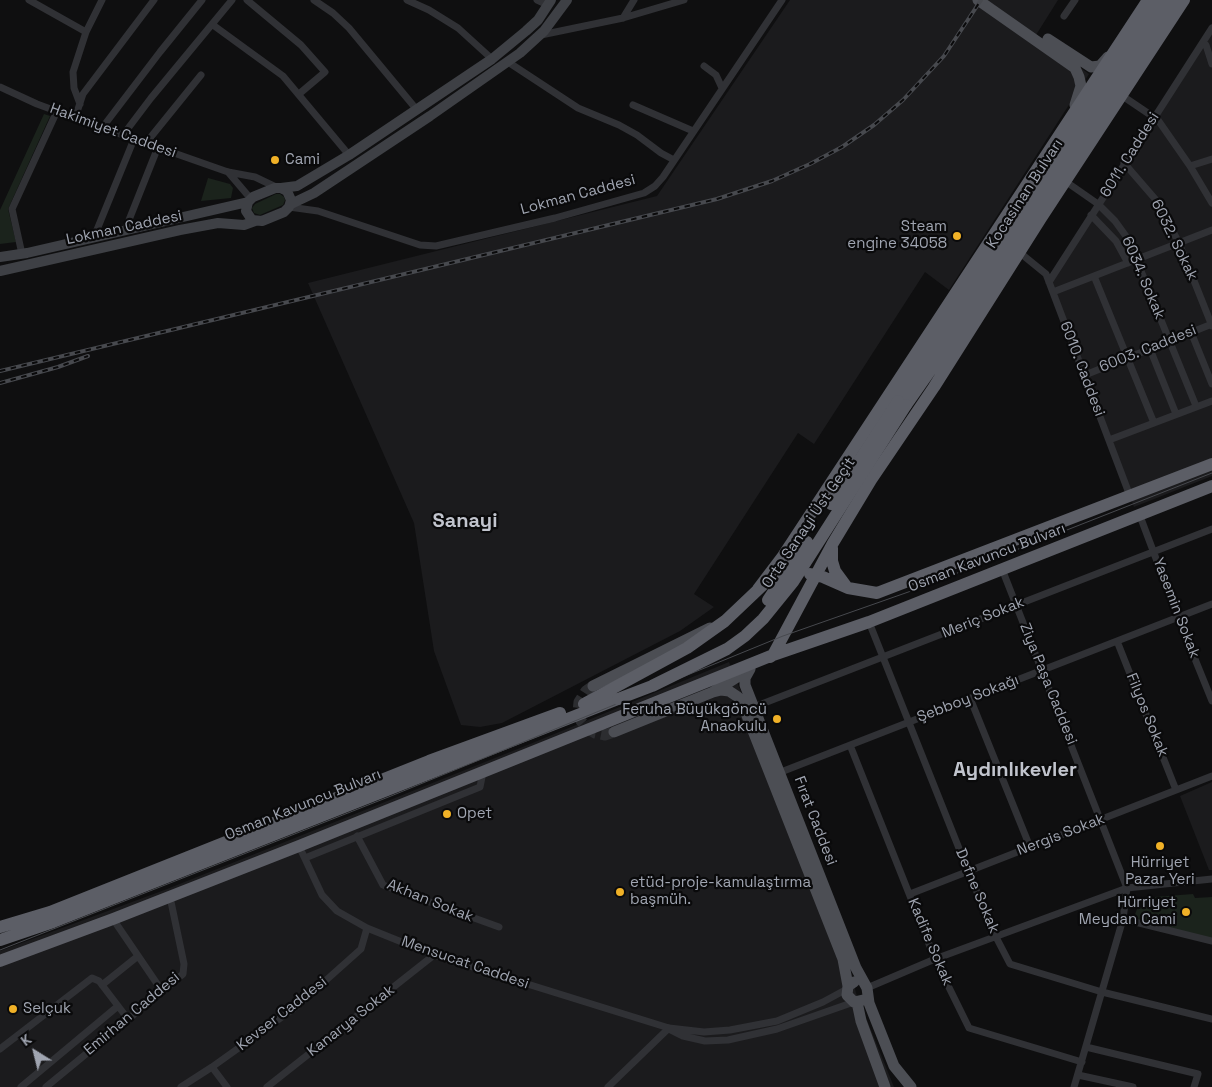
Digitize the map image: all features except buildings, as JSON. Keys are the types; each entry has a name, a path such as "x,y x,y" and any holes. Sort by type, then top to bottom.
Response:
{"highway":[{"path":"584,704 687,648 725,621 758,589 794,540 1148,0"},
{"name":"Kocasinan Bulvarı","path":"937,351 1160,0"},
{"name":"Kocasinan Bulvarı","path":"902,403 1170,0"},
{"path":"750,669 773,655 833,543 871,480 938,381 1019,252 1184,0"},
{"path":"937,351 944,309"},
{"path":"937,351 982,310"},
{"name":"Orta Sanayi Üst Geçit","path":"617,696 652,686 726,649 745,636 763,619 793,582 902,403"},
{"name":"Osman Kavuncu Bulvarı","path":"848,588 877,593 1212,464"},
{"name":"Osman Kavuncu Bulvarı","path":"773,655 869,622 1212,486"},
{"path":"794,540 792,549 798,564 805,568 812,568 818,566 825,559"},
{"path":"833,543 831,555 833,566 840,580 848,588"},
{"path":"758,589 772,580 783,576 799,574 816,575 848,588"},
{"path":"783,576 792,579 798,585 801,593 799,606"},
{"path":"0,962 300,846 773,655"},
{"path":"584,704 617,696"},
{"name":"Osman Kavuncu Bulvarı","path":"0,940 52,922 617,696"},
{"name":"Osman Kavuncu Bulvarı","path":"0,927 429,761 584,704"}],"main road":[{"path":"978,0 1075,68 1081,90 1067,125"},
{"path":"990,0 1091,67 1102,64 1126,34"},
{"path":"593,686 695,634 725,621"},
{"path":"614,732 714,692 750,669"},
{"name":"Fırat Caddesi","path":"750,669 745,678 745,685 894,1066 911,1087"},
{"name":"Fırat Caddesi","path":"714,692 728,691 735,694 742,703 843,958 847,987"},
{"path":"855,1002 863,1000 865,989 853,982 847,987 848,998 855,1002 885,1087"}],"street":[{"path":"29,0 86,32"},
{"path":"80,104 74,88 73,72 86,32 102,0"},
{"path":"75,118 83,94 154,0"},
{"path":"102,128 202,0"},
{"path":"123,135 232,0"},
{"path":"247,0 302,45 325,72 298,94"},
{"path":"314,0 333,13 349,28 417,110"},
{"path":"406,0 429,10 458,28 492,59"},
{"path":"280,188 297,186 348,155 492,59 538,20 550,2 537,0"},
{"path":"280,188 289,194 290,205 314,193 508,62 541,35 567,0"},
{"path":"623,18 634,0"},
{"path":"541,35 623,18 684,0"},
{"name":"Lokman Caddesi","path":"0,270 189,228 218,223 244,225 255,221 262,221 284,212 290,205 318,211 420,245 436,246 555,218 644,193 659,182 782,0"},
{"path":"1064,16 1075,0"},
{"path":"213,25 283,76 348,155"},
{"name":"6011. Caddesi","path":"1049,282 1154,117 1206,45 1212,28"},
{"path":"1206,45 1212,64"},
{"path":"508,62 578,108 619,125 674,160"},
{"path":"704,66 716,76 722,88"},
{"path":"146,143 201,75"},
{"name":"Hakimiyet Caddesi","path":"0,87 102,128 228,172 255,177 280,188"},
{"path":"1121,95 1158,120 1190,166 1212,203"},
{"path":"633,105 693,131"},
{"path":"22,254 12,209 57,111"},
{"path":"94,237 134,139"},
{"path":"126,230 158,147"},
{"path":"1190,166 1212,159"},
{"name":"6032. Sokak","path":"1124,163 1156,200 1179,243 1212,324"},
{"path":"228,172 250,200 246,208 248,214 255,221"},
{"name":"6034. Sokak","path":"1065,181 1098,204 1125,232 1196,406"},
{"name":"Lokman Caddesi","path":"0,257 22,254 250,200 280,188"},
{"path":"1091,215 1116,241 1128,263"},
{"path":"1053,292 1212,230"},
{"name":"6010. Caddesi","path":"1019,252 1046,274 1130,496"},
{"path":"1094,276 1154,423"},
{"name":"6003. Caddesi","path":"1085,375 1212,324"},
{"path":"1191,332 1212,384"},
{"path":"1150,349 1176,414"},
{"path":"1109,440 1212,401"},
{"name":"Yasemin Sokak","path":"1140,516 1212,701"},
{"name":"Meriç Sokak","path":"754,707 1212,529"},
{"name":"Ziya Paşa Caddesi","path":"1002,569 1102,819 1127,888 1123,919 1074,1087"},
{"name":"Şebboy Sokağı","path":"780,772 1212,604"},
{"name":"Defne Sokak","path":"869,622 968,871 996,937 1010,964 1102,992 1212,1018"},
{"name":"Filyos Sokak","path":"1117,641 1176,790"},
{"path":"970,698 1030,847"},
{"name":"Kadife Sokak","path":"850,745 936,959 969,1028 1082,1062"},
{"path":"305,858 480,787 484,772"},
{"name":"Nergis Sokak","path":"910,894 1212,776"},
{"name":"Akhan Sokak","path":"357,836 383,885 499,927"},
{"name":"Mensucat Caddesi","path":"300,846 322,895 337,911 367,928 434,955 669,1028 704,1032 730,1030 777,1021 823,1002 847,987"},
{"path":"865,989 936,959 1127,888 1212,879"},
{"name":"Emirhan Caddesi","path":"46,1087 183,974 184,967 170,897"},
{"path":"113,919 162,991"},
{"path":"1123,919 1212,941"},
{"name":"Kevser Caddesi","path":"181,1087 296,1007 361,949 367,928"},
{"name":"Kanarya Sokak","path":"267,1087 434,955"},
{"path":"102,985 138,956"},
{"path":"0,1049 90,979 96,979 102,985 128,1019"},
{"name":"Mensucat Caddesi","path":"669,1028 683,1036 705,1041 728,1040 777,1029 855,1002"},
{"path":"21,1087 118,1006"},
{"path":"608,1087 669,1028"},
{"path":"1086,1047 1198,1074 1194,1087"},
{"path":"212,1067 226,1087"},
{"path":"1078,1075 1133,1087"}],"shaded area":[{"path":"790,0 1058,0 1036,35 1089,74 949,290 925,272 814,444 798,433 694,594 714,607 680,631 502,723 480,727 461,725 434,651 414,523 308,283 657,196"},
{"path":"1212,27 1212,476 1134,507 1049,281"},
{"path":"44,114 50,116 8,209 16,242 0,244 0,210"},
{"path":"208,178 230,184 233,188 231,198 201,201"},
{"path":"276,194 284,197 283,205 260,215 254,213 252,208 255,204"},
{"path":"729,662 846,952 856,993 894,1087 0,1087 0,951 167,889 530,744"},
{"path":"1212,782 1212,870 1209,870 1180,796"},
{"path":"1193,894 1195,898 1212,897 1212,941 1133,920 1141,898"}],"tunnel":[{"path":"593,686 586,691 579,702 578,712 581,721 595,733 605,735 614,732"}],"tram line":[{"path":"0,950 391,796 783,636 914,590 1212,473"}],"railway":[{"path":"0,371 717,199 772,181 842,147 874,125 903,100 944,56 981,0"},
{"path":"0,383 58,367 88,356"}],"place":[{"name":"Cami","path":"275,160"},
{"name":"Steam engine 34058","path":"957,236"},
{"name":"Feruha Büyükgöncü Anaokulu","path":"777,719"},
{"name":"Opet","path":"447,814"},
{"name":"Hürriyet Pazar Yeri","path":"1160,846"},
{"name":"etüd-proje-kamulaştırma başmüh.","path":"620,892"},
{"name":"Hürriyet Meydan Cami","path":"1186,912"},
{"name":"Selçuk","path":"13,1009"}],"district":[{"name":"Sanayi","path":"465,522"},
{"name":"Aydınlıkevler","path":"1015,771"}]}
